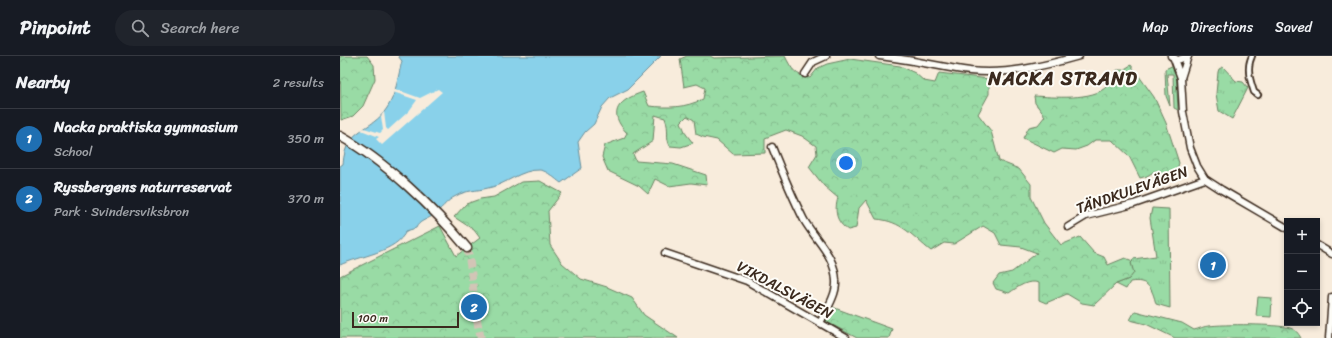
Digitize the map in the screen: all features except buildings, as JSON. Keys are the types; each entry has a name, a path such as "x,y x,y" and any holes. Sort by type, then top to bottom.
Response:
{"street":[{"path":"805,74 813,62 826,56"},
{"path":"879,56 972,71 1016,71 1062,62 1079,56"},
{"path":"1172,57 1182,60 1188,56"},
{"path":"1188,56 1181,78 1181,94 1186,131 1197,166 1205,179 1217,188 1284,226"},
{"path":"1252,56 1249,62 1249,76 1254,92 1258,95"},
{"path":"1172,57 1181,78"},
{"path":"340,136 393,174 449,226 467,248"},
{"path":"772,147 805,220 818,242 828,252 834,270 836,286 820,323"},
{"name":"TÄNDKULEVÄGEN","path":"1068,227 1086,216 1134,204 1205,179"},
{"path":"1320,247 1332,254"},
{"name":"VIKDALSVÄGEN","path":"665,253 747,280 846,338"},
{"path":"1330,338 1332,296"}],"green space":[{"path":"340,56 367,56 374,65 375,79 363,106 353,116 341,120"},
{"path":"687,56 710,56 714,58 785,56 794,71 810,78 818,68 827,64 850,59 900,66 915,73 924,81 935,83 939,73 989,79 989,94 978,114 991,131 999,161 1019,169 1031,184 1031,197 1044,223 1061,245 1080,237 1094,253 1104,257 1108,265 1125,258 1133,261 1131,263 1134,273 1129,279 1116,284 1094,305 1082,303 1067,294 1046,303 1039,300 1039,283 1027,283 1009,293 996,289 993,283 999,275 1012,272 1037,253 1021,247 1001,245 995,233 983,226 954,244 944,243 931,251 900,226 885,220 876,219 866,200 859,208 856,228 848,230 844,227 837,216 836,207 838,198 824,186 809,167 817,154 816,146 802,136 786,130 765,138 765,153 733,154 717,140 696,134 694,120 687,116 681,122 686,134 693,143 681,147 670,146 665,118 655,115 653,141 633,154 636,161 673,164 706,175 707,185 691,183 669,186 655,179 648,194 639,186 608,171 602,157 605,145 624,138 627,133 617,118 618,107 635,95 643,92 649,106 656,107 683,106 703,99 705,88 697,84 684,87 680,59"},
{"path":"1131,65 1154,97 1166,123 1179,163 1176,173 1171,178 1155,171 1140,178 1129,156 1112,140 1095,140 1087,146 1076,150 1062,149 1054,153 1023,138 1029,127 1038,125 1045,116 1035,103 1034,96 1072,97 1093,94 1101,91 1107,86 1117,70 1123,70"},
{"path":"1174,65 1176,72 1178,110 1174,108 1173,74 1167,74 1170,106 1166,96 1165,69"},
{"path":"1223,67 1236,81 1243,82 1248,88 1232,119 1219,111 1216,94 1218,72 1219,69"},
{"path":"540,181 562,193 548,211 550,245 562,263 581,279 607,287 632,298 644,315 678,338 340,338 340,276 440,226 456,256 480,238 474,230 454,217 466,204 480,199 494,197 521,182"},
{"path":"1152,208 1169,209 1170,308 1156,304 1151,289 1145,283 1136,281 1130,282 1126,289 1116,284 1129,279 1133,273 1131,262 1133,259 1156,256 1150,218"},
{"path":"1258,297 1272,298 1271,317 1256,316"},
{"path":"832,307 892,329 889,338 857,338 827,322 826,319"},
{"path":"1135,311 1182,323 1194,330 1205,326 1216,325 1274,326 1292,329 1297,332 1301,338 1175,338 1146,324 1130,320"}],"water":[{"path":"398,56 661,56 628,89 610,98 602,107 594,124 585,132 578,142 582,168 561,183 546,172 533,170 520,174 495,186 460,194 450,200 432,216 421,222 416,228 406,231 395,244 386,249 340,265 340,166 343,164 345,152 354,136 381,116 390,103 395,91 402,61"}],"pier":[{"path":"395,89 420,98 438,89 442,92 382,145 376,139 379,137 361,130 364,128 380,133 383,130 381,116 384,112 386,128 388,130 409,111 417,100 393,92"}],"tunnel":[{"path":"467,248 476,316 481,338"}],"place":[{"name":"Nacka praktiska gymnasium","path":"1213,265"},
{"name":"Ryssbergens naturreservat","path":"474,307"}],"district":[{"name":"NACKA STRAND","path":"1063,78"}]}
